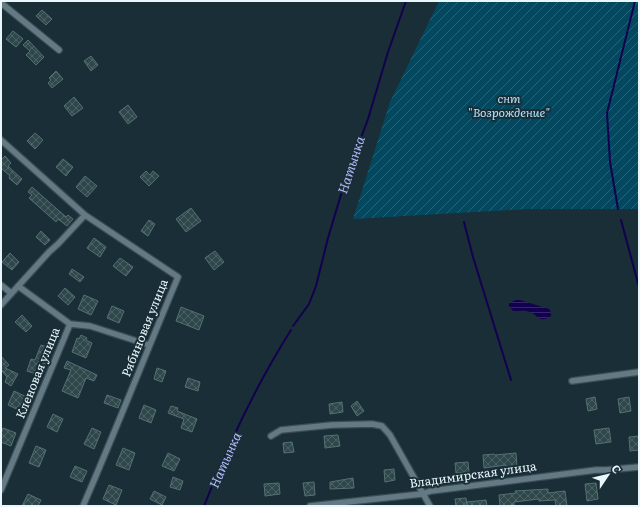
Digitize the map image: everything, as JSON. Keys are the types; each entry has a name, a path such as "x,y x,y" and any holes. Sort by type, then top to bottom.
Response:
{"street":[{"path":"1,3 59,50"},
{"name":"Рябиновая улица","path":"1,140 85,215 178,277 83,506"},
{"path":"1,304 85,215"},
{"path":"1,285 11,293"},
{"name":"Кленовая улица","path":"1,490 70,324 18,286"},
{"path":"70,324 90,326 149,345"},
{"path":"572,381 639,372"},
{"path":"271,436 281,430 332,425 372,424 382,426 390,435 430,506"},
{"name":"Владимирская улица","path":"310,506 422,494 431,491 596,470 639,467"}],"green space":[{"name":"снт \"Возрождение\"","path":"439,1 639,1 639,209 529,209 353,219 390,102"}],"shaded area":[{"path":"516,300 549,309 551,316 542,319 528,311 513,311 509,306 509,303"}],"building":[{"path":"42,10 52,19 46,25 36,16"},
{"path":"13,31 23,39 16,47 6,39"},
{"path":"28,40 44,57 36,65 26,55 30,51 23,45"},
{"path":"91,56 98,65 91,71 84,61"},
{"path":"56,71 63,79 52,88 48,83 51,80 49,78"},
{"path":"74,97 83,108 72,116 64,106"},
{"path":"128,105 137,117 128,124 119,112"},
{"path":"35,133 43,140 35,149 27,141"},
{"path":"5,156 11,163 8,166 22,179 17,185 1,168 1,160"},
{"path":"63,159 73,167 66,176 56,167"},
{"path":"146,171 150,175 153,171 159,176 149,186 140,177"},
{"path":"85,176 97,186 87,197 76,187"},
{"path":"32,187 66,217 68,215 73,219 67,226 58,219 56,222 29,198 32,195 28,192"},
{"path":"191,208 201,221 186,232 176,219"},
{"path":"149,220 155,224 148,236 141,231"},
{"path":"41,231 50,240 45,245 36,237"},
{"path":"94,238 106,247 100,257 87,248"},
{"path":"215,251 224,262 214,270 205,258"},
{"path":"10,253 19,262 12,270 2,262"},
{"path":"120,258 133,267 126,276 113,266"},
{"path":"72,269 84,277 80,282 69,274"},
{"path":"65,288 75,297 68,305 58,296"},
{"path":"84,295 98,301 91,315 78,309"},
{"path":"112,306 124,311 119,323 107,318"},
{"path":"181,307 204,316 199,330 176,321"},
{"path":"22,315 32,326 26,332 15,322"},
{"path":"81,335 92,343 86,358 72,352 77,338 79,339"},
{"path":"41,345 51,348 44,363 46,364 42,376 27,371 31,359 35,360"},
{"path":"1,356 9,365 5,368 18,374 11,386 5,382 7,377 2,371 1,372"},
{"path":"67,361 97,375 94,381 86,378 78,398 62,391 71,370 64,368"},
{"path":"157,368 166,371 162,382 154,379"},
{"path":"188,378 200,382 198,391 185,387"},
{"path":"14,391 29,398 23,412 8,405"},
{"path":"107,395 121,400 118,408 104,403"},
{"path":"595,397 597,409 588,411 586,399"},
{"path":"629,397 631,411 620,413 618,399"},
{"path":"357,401 364,411 357,416 351,406"},
{"path":"342,402 343,412 330,414 329,404"},
{"path":"144,405 156,410 151,423 139,418"},
{"path":"171,406 178,408 177,411 197,419 192,432 181,428 184,419 168,413"},
{"path":"53,414 63,419 57,432 47,427"},
{"path":"3,428 16,433 11,446 1,442"},
{"path":"92,428 101,432 94,449 84,444"},
{"path":"609,428 611,442 596,444 594,430"},
{"path":"338,435 340,446 325,448 324,436"},
{"path":"639,436 639,450 630,451 629,437"},
{"path":"292,442 294,452 284,453 283,443"},
{"path":"36,446 46,450 39,467 29,463"},
{"path":"123,448 135,453 129,470 116,465"},
{"path":"168,453 180,459 174,471 162,466"},
{"path":"516,453 517,467 506,468 506,465 484,468 483,455"},
{"path":"468,462 469,472 456,473 455,463"},
{"path":"75,466 87,471 82,482 70,477"},
{"path":"394,469 395,480 385,482 384,470"},
{"path":"173,477 183,481 180,490 170,487"},
{"path":"353,478 354,488 330,489 330,482"},
{"path":"314,482 315,495 305,496 303,483"},
{"path":"279,483 280,494 265,496 264,484"},
{"path":"596,483 598,499 587,501 585,484"},
{"path":"109,485 122,490 116,505 103,499"},
{"path":"548,489 548,493 565,491 567,506 556,506 555,500 539,501 539,499 514,502 514,505 500,506 499,495 516,493 515,491"},
{"path":"154,491 166,497 162,505 150,499"},
{"path":"28,494 41,500 38,506 22,506"},
{"path":"466,498 467,506 456,506 455,499"},
{"path":"486,500 487,506 467,506 467,502"}],"waterway":[{"name":"Натынка","path":"293,326 309,304 316,286 328,238 346,178 368,119 388,52 406,1"},
{"path":"618,209 610,162 607,113 635,1"},
{"path":"621,220 639,287"},
{"path":"464,222 473,257 511,380"},
{"name":"Натынка","path":"204,506 243,416 266,372 291,330"}]}
